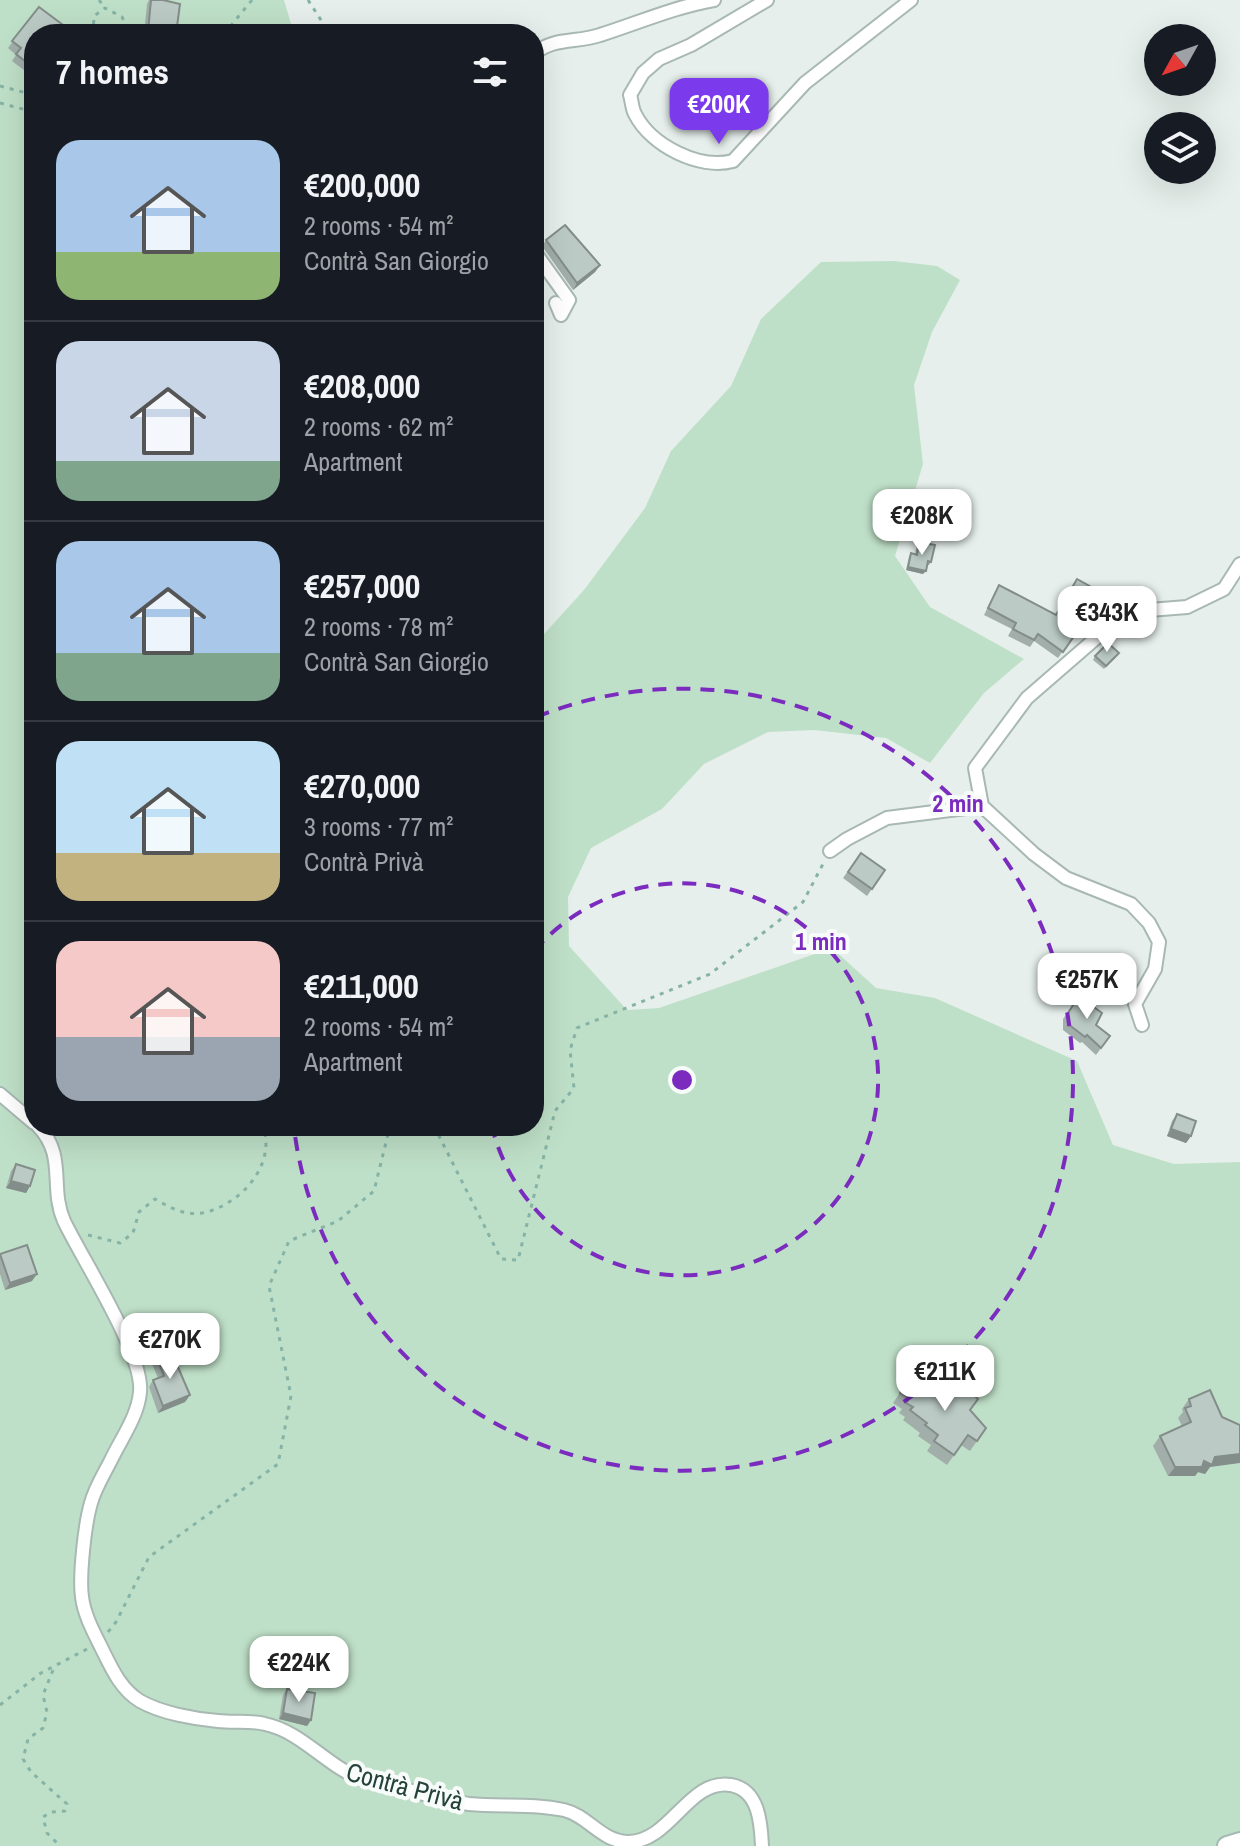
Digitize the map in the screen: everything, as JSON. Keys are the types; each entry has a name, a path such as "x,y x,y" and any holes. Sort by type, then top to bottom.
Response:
{"street":[{"path":"544,46 563,40 595,37 664,11 714,0"},
{"path":"767,0 691,45 659,59 643,73 630,95 634,114 651,134 674,151 717,165 733,161 805,83 911,0"},
{"path":"544,265 569,300 561,315 556,303"},
{"path":"1142,1025 1135,1004 1155,969 1159,942 1149,923 1131,904 1066,878 1034,854 982,806 975,768 1027,698 1110,626 1137,611 1187,607 1224,589 1240,564"},
{"path":"830,851 887,818 982,806"},
{"name":"Contrà Privà","path":"0,1094 24,1114"},
{"name":"Contrà Privà","path":"47,1136 55,1152 59,1206 114,1315 134,1363 140,1390 134,1413 90,1505 82,1596 99,1642 123,1686 140,1701 163,1710 216,1721 266,1724 291,1734 338,1769 363,1780 471,1804 564,1810 608,1838 625,1842 635,1842 653,1834 704,1790 716,1785 739,1787 751,1798 761,1825 762,1846"},
{"path":"1227,1846 1240,1842"}],"path":[{"path":"99,0 105,8 122,17 125,24"},
{"path":"232,24 252,0"},
{"path":"308,0 324,24"},
{"path":"94,24 94,16 105,8"},
{"path":"0,86 24,92"},
{"path":"0,103 24,109"},
{"path":"439,1136 501,1259 518,1260 555,1111 574,1088 570,1050 577,1028 710,974 803,902 830,851"},
{"path":"66,1225 90,1236 120,1243 133,1233 139,1212 155,1199 175,1211 199,1214 232,1202 250,1186 262,1162 267,1136"},
{"path":"0,1705 41,1673 99,1642 116,1622 149,1557 278,1464 291,1396 269,1286 289,1241 338,1221 374,1191 388,1136"},
{"path":"54,1668 43,1695 47,1712 43,1728 28,1739 23,1759 31,1772 67,1804 65,1811 51,1812 43,1817 47,1833 60,1846"}],"green space":[{"path":"0,0 284,0 291,24 24,24 24,1136 544,1136 544,634 584,590 645,508 671,451 731,386 761,319 821,262 894,261 937,266 960,280 932,332 914,385 923,464 895,556 930,607 1024,659 984,693 930,763 886,738 814,730 768,732 704,764 662,809 591,848 568,897 569,946 627,1010 659,1008 832,948 876,988 935,998 1077,1061 1113,1145 1174,1164 1240,1162 1240,1846 0,1846"}],"building":[{"path":"151,0 180,4 177,24 149,24"},
{"path":"39,7 62,24 26,24"},
{"path":"24,26 24,60 16,54 21,48 12,41"},
{"path":"565,225 600,265 577,283 546,240"},
{"path":"919,542 935,545 926,571 908,567 911,553 917,555"},
{"path":"1077,579 1120,603 1101,619 1090,613 1063,652 1038,634 1034,640 1013,629 1016,623 988,608 999,585 1056,615"},
{"path":"1108,643 1119,653 1106,666 1095,656"},
{"path":"861,853 885,870 872,889 848,872"},
{"path":"1079,996 1102,1013 1096,1025 1110,1036 1101,1048 1068,1024 1068,1013"},
{"path":"1177,1114 1196,1121 1191,1136 1171,1129"},
{"path":"16,1164 35,1170 30,1186 11,1181"},
{"path":"27,1245 37,1274 10,1283 0,1254"},
{"path":"152,1327 160,1345 147,1350 140,1332"},
{"path":"171,1351 190,1395 163,1406 153,1380 164,1376 157,1357"},
{"path":"912,1375 945,1398 958,1385 968,1389 978,1399 970,1410 986,1428 977,1441 968,1435 954,1455 934,1441 938,1435 910,1410 913,1407 906,1403 909,1399 900,1393"},
{"path":"1210,1390 1222,1417 1240,1425 1240,1454 1215,1457 1212,1465 1204,1461 1202,1467 1175,1467 1160,1436 1191,1422 1185,1408 1191,1406 1189,1399"},
{"path":"287,1689 315,1693 311,1720 283,1713"}]}
